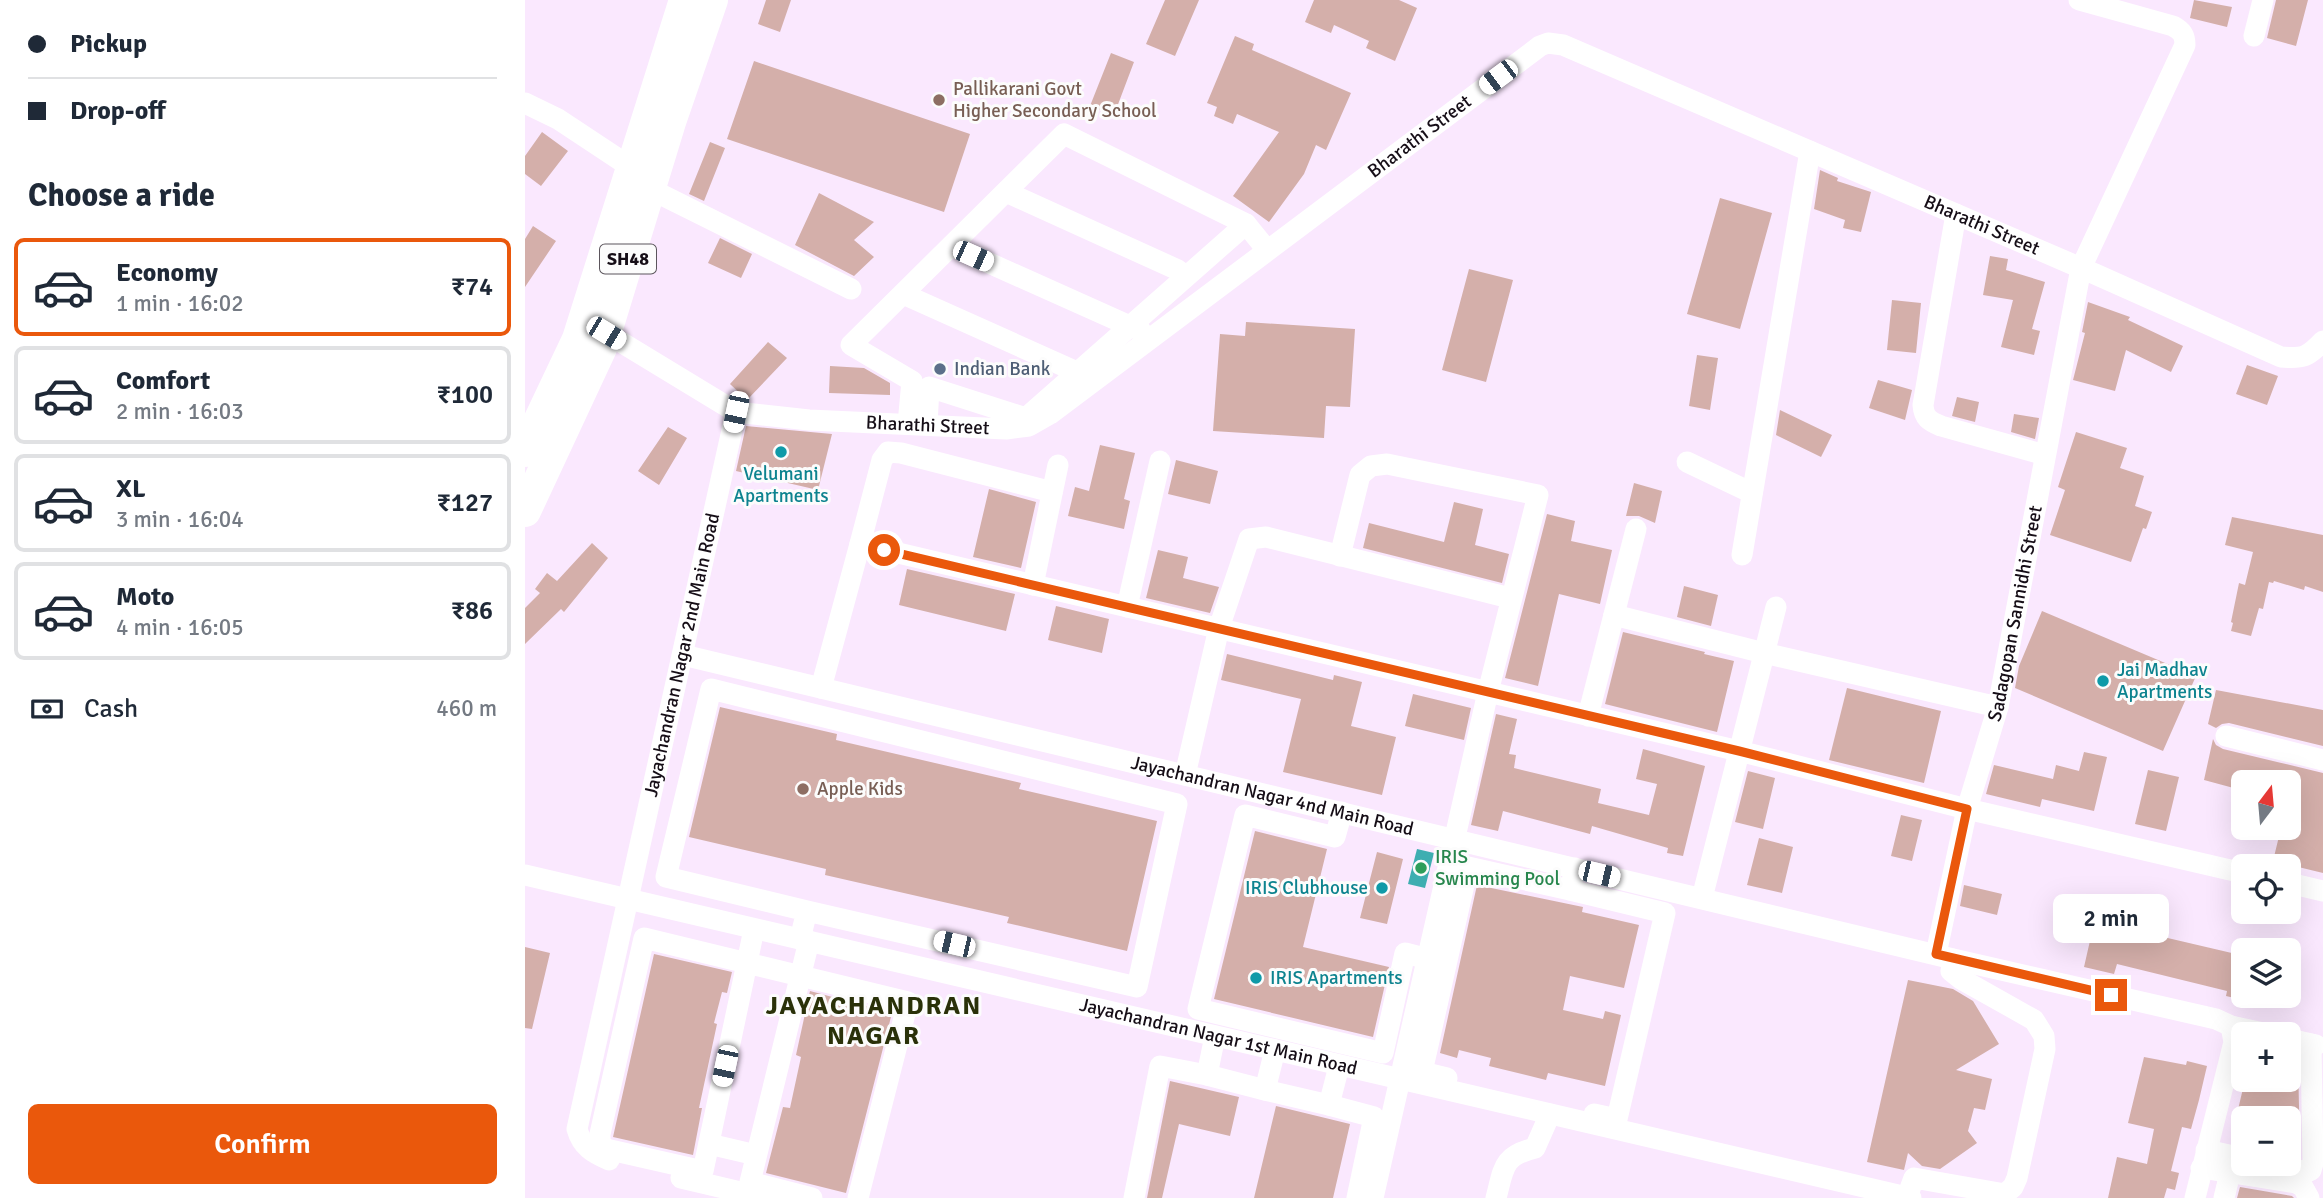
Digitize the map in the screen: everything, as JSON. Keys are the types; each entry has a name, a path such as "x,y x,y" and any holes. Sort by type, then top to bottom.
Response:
{"main road":[{"name":"SH48","path":"525,511 601,348 594,329 641,178 685,0"},
{"name":"SH48","path":"641,178 712,0"},
{"name":"SH48","path":"525,451 578,339 594,329"}],"street":[{"path":"2079,0 2141,8"},
{"path":"2254,36 2263,0"},
{"name":"Sadagopan Sannidhi Street","path":"1945,956 1967,809 1997,707 2081,268 2185,45 2185,37 2181,31 2141,8"},
{"name":"Bharathi Street","path":"594,329 736,412 809,420 1006,429 1029,426 1050,414 1156,337 1267,250 1529,54 1548,43 1563,45 2281,357 2299,359 2311,353 2323,341"},
{"path":"525,103 558,119 641,178 851,289"},
{"path":"1246,224 1026,418 921,384 851,345 1065,134 1246,224 1267,250"},
{"path":"1742,555 1810,151"},
{"path":"1006,192 1178,270"},
{"path":"1957,214 1923,405 1924,415 1929,421 1941,426 2045,455"},
{"path":"951,246 1156,337"},
{"path":"903,294 1077,372"},
{"path":"918,424 921,384"},
{"name":"Jayachandran Nagar 2nd Main Road","path":"736,412 577,1129 584,1145 595,1154 611,1161 766,1198"},
{"path":"821,688 882,460 888,452 901,453 1052,492"},
{"path":"1128,607 1160,461"},
{"path":"1687,462 1752,493"},
{"path":"1033,585 1058,464"},
{"path":"1340,556 1360,475 1370,466 1387,464 1538,495 1510,598 1373,1198"},
{"path":"1588,716 1636,529"},
{"path":"1185,775 1219,628 1249,539 1266,537 1510,598"},
{"path":"860,544 2231,870"},
{"path":"1702,898 1776,607"},
{"path":"1614,615 1997,707"},
{"name":"Jayachandran Nagar 4nd Main Road","path":"683,655 2216,1019 2231,1026"},
{"path":"711,689 1177,804 1137,986 807,911 666,877 711,689"},
{"path":"2226,736 2323,760"},
{"path":"1342,812 1335,837 1245,816 1198,1009 1383,1053 1405,953 1427,959"},
{"path":"1468,867 1570,890 1665,913 1616,1119 1422,1072 1468,867"},
{"path":"1570,890 1575,868"},
{"name":"Jayachandran Nagar 1st Main Road","path":"525,875 1909,1198"},
{"path":"2301,886 2323,891"},
{"path":"807,911 800,975 750,1182 812,1198"},
{"path":"754,929 747,963 709,1144 703,1171 606,1149 600,1143 644,938 747,963 800,975 908,1002 858,1198"},
{"path":"997,985 1003,956"},
{"path":"1909,1198 1914,1178 2004,1194 2013,1188 2045,1049 2044,1035 2034,1020 1961,979 1951,971 1945,956"},
{"path":"1207,1075 1215,1035"},
{"path":"2301,1042 2314,1045 2313,1163 2311,1170 2301,1171"},
{"path":"1265,1090 1275,1050"},
{"path":"2195,1198 2231,1054"},
{"path":"1134,1198 1160,1066 1207,1075 1374,1117 1357,1198"},
{"path":"1329,1105 1339,1066"},
{"path":"1496,1198 1505,1167 1516,1153 1535,1148 1550,1114"},
{"path":"709,1144 756,1154"},
{"path":"2204,1159 2231,1164"},
{"path":"2224,1198 2233,1176"},
{"path":"2273,1176 2303,1187 2309,1198"}],"shaded area":[{"name":"IRIS Swimming Pool","path":"1417,849 1434,853 1425,888 1408,884"}],"building":[{"path":"766,0 791,0 780,32 758,24"},
{"path":"1165,0 1199,0 1175,56 1146,44"},
{"path":"1314,0 1399,0 1417,8 1395,61 1366,48 1369,41 1334,25 1331,33 1305,22"},
{"path":"2194,0 2232,7 2227,27 2190,18"},
{"path":"2276,0 2308,0 2296,46 2267,38"},
{"path":"1235,36 1254,44 1252,50 1351,93 1326,150 1316,145 1304,174 1269,222 1233,196 1279,132 1237,114 1233,124 1214,116 1217,107 1207,103"},
{"path":"1111,53 1134,62 1114,115 1090,106"},
{"path":"754,61 970,134 944,212 727,139"},
{"path":"542,132 568,151 541,186 525,174 525,156"},
{"path":"710,142 725,148 704,201 689,194"},
{"path":"1820,170 1838,178 1837,181 1871,192 1861,232 1843,228 1845,220 1814,209"},
{"path":"819,193 874,222 854,240 874,257 854,276 795,245"},
{"path":"1720,198 1772,213 1740,329 1687,314"},
{"path":"533,226 556,241 525,287 525,239"},
{"path":"720,238 752,254 741,278 708,263"},
{"path":"1990,256 2008,259 2006,270 2045,282 2032,329 2040,331 2034,355 2001,347 2013,300 1983,295"},
{"path":"1469,269 1513,280 1486,382 1442,370"},
{"path":"1892,300 1921,303 1916,353 1887,350"},
{"path":"2088,302 2130,317 2128,320 2183,346 2171,372 2126,350 2115,391 2073,380 2085,333 2082,332"},
{"path":"1246,322 1355,329 1350,407 1326,406 1324,438 1213,431 1220,334 1245,336"},
{"path":"768,342 787,358 747,400 730,384"},
{"path":"1697,355 1718,358 1710,410 1689,406"},
{"path":"2247,365 2278,376 2267,405 2236,394"},
{"path":"830,366 864,368 890,383 890,395 829,393"},
{"path":"1878,380 1912,390 1905,420 1869,408"},
{"path":"1957,397 1979,402 1975,422 1952,416"},
{"path":"1780,410 1832,435 1821,457 1776,435"},
{"path":"2014,414 2039,418 2035,439 2011,432"},
{"name":"Velumani Apartments","path":"746,426 832,434 818,490 736,471"},
{"path":"668,427 687,438 659,485 638,471"},
{"path":"2076,432 2127,448 2120,468 2144,476 2135,506 2152,512 2146,529 2143,528 2131,562 2050,535 2065,490 2058,487"},
{"path":"1100,445 1135,453 1124,499 1130,501 1124,529 1068,516 1075,487 1089,491"},
{"path":"1176,460 1218,471 1210,504 1168,494"},
{"path":"1634,483 1662,491 1655,523 1639,516 1626,516"},
{"path":"989,489 1036,502 1021,568 973,557"},
{"path":"1454,502 1483,509 1475,545 1509,554 1502,583 1363,548 1369,523 1444,542"},
{"path":"1547,514 1575,521 1571,541 1612,550 1600,604 1559,594 1538,686 1505,678"},
{"path":"2232,517 2323,535 2323,592 2305,586 2304,590 2269,582 2263,609 2259,608 2251,636 2231,631 2239,583 2245,585 2253,552 2225,545"},
{"path":"592,543 608,558 564,612 561,609 525,644 525,608 540,593 535,589 547,573 557,581"},
{"path":"1158,550 1188,557 1183,578 1219,587 1210,613 1146,598"},
{"path":"907,569 1015,594 1006,631 899,605"},
{"path":"1684,586 1718,595 1711,626 1677,617"},
{"path":"1056,606 1109,619 1102,653 1048,640"},
{"name":"Jai Madhav Apartments","path":"2042,611 2196,676 2163,751 2015,688 2019,666"},
{"path":"1623,632 1734,661 1717,732 1605,704"},
{"path":"1227,654 1333,680 1334,675 1362,682 1351,726 1396,737 1382,795 1283,772 1301,699 1221,680"},
{"path":"1847,688 1941,711 1924,783 1829,760"},
{"path":"2216,690 2323,710 2323,746 2229,723 2216,728 2208,724"},
{"path":"1413,694 1471,708 1464,740 1405,726"},
{"path":"720,707 837,734 836,740 1021,783 1019,789 1157,821 1127,951 1007,923 1009,917 825,875 826,869 689,837"},
{"path":"1496,714 1517,719 1509,754 1516,755 1514,768 1601,789 1598,803 1649,815 1657,784 1636,779 1643,749 1705,766 1683,856 1667,853 1668,848 1592,826 1590,834 1503,811 1498,831 1471,825"},
{"path":"2213,739 2216,745 2223,749 2323,773 2323,873 2301,868 2301,854 2275,854 2278,840 2301,840 2301,770 2231,770 2231,787 2204,780"},
{"path":"2084,752 2107,757 2094,811 2042,799 2040,807 1986,794 1994,765 2053,779 2056,765 2079,771"},
{"path":"2148,770 2179,777 2166,831 2135,824"},
{"path":"1748,771 1775,778 1763,829 1735,822"},
{"path":"1901,815 1922,820 1912,861 1891,856"},
{"path":"1255,831 1327,849 1303,947 1389,967 1373,1037 1214,999"},
{"path":"1759,838 1793,847 1782,893 1747,885"},
{"name":"IRIS Clubhouse","path":"1377,852 1403,859 1387,924 1360,918"},
{"path":"1477,885 1583,907 1582,912 1639,925 1624,988 1570,976 1563,1010 1603,1019 1605,1011 1621,1015 1605,1086 1548,1073 1546,1080 1489,1066 1491,1058 1459,1050 1457,1058 1440,1053"},
{"path":"1964,885 2002,894 1997,915 1960,906"},
{"path":"2097,910 2128,917 2125,928 2231,953 2231,997 2226,996 2227,991 2117,964 2114,974 2084,967"},
{"path":"525,947 550,953 532,1029 525,1028"},
{"path":"654,954 732,972 727,993 722,992 714,1023 717,1024 699,1108 702,1108 693,1155 613,1137"},
{"path":"1908,980 1953,989 1973,1001 1999,1044 1956,1070 1992,1079 1985,1110 1974,1108 1968,1131 1977,1143 1940,1169 1922,1166 1908,1153 1904,1170 1867,1162"},
{"path":"810,991 892,1013 846,1193 766,1173 783,1107 790,1108 801,1057 796,1055"},
{"path":"2144,1057 2186,1065 2187,1061 2207,1066 2199,1100 2191,1129 2182,1127 2171,1171 2179,1173 2175,1190 2167,1188 2164,1198 2108,1198 2117,1157 2147,1164 2154,1129 2128,1123"},
{"path":"1170,1081 1239,1097 1230,1136 1179,1124 1162,1198 1147,1198"},
{"path":"2242,1092 2299,1092 2299,1106 2239,1106"},
{"path":"1276,1106 1350,1124 1333,1198 1254,1198"},
{"path":"2240,1187 2292,1196 2294,1198 2237,1198"}],"place":[{"name":"Pallikarani Govt Higher Secondary School","path":"939,100"},
{"name":"Indian Bank","path":"940,369"},
{"name":"Velumani Apartments","path":"781,452"},
{"name":"Jai Madhav Apartments","path":"2103,681"},
{"name":"Apple Kids","path":"803,789"},
{"name":"IRIS Swimming Pool","path":"1421,868"},
{"name":"IRIS Clubhouse","path":"1382,888"},
{"name":"IRIS Apartments","path":"1256,978"}],"district":[{"name":"JAYACHANDRAN NAGAR","path":"874,1021"}],"route":[{"path":"884,550 1739,751 1967,809 1936,954 2111,995"}]}
